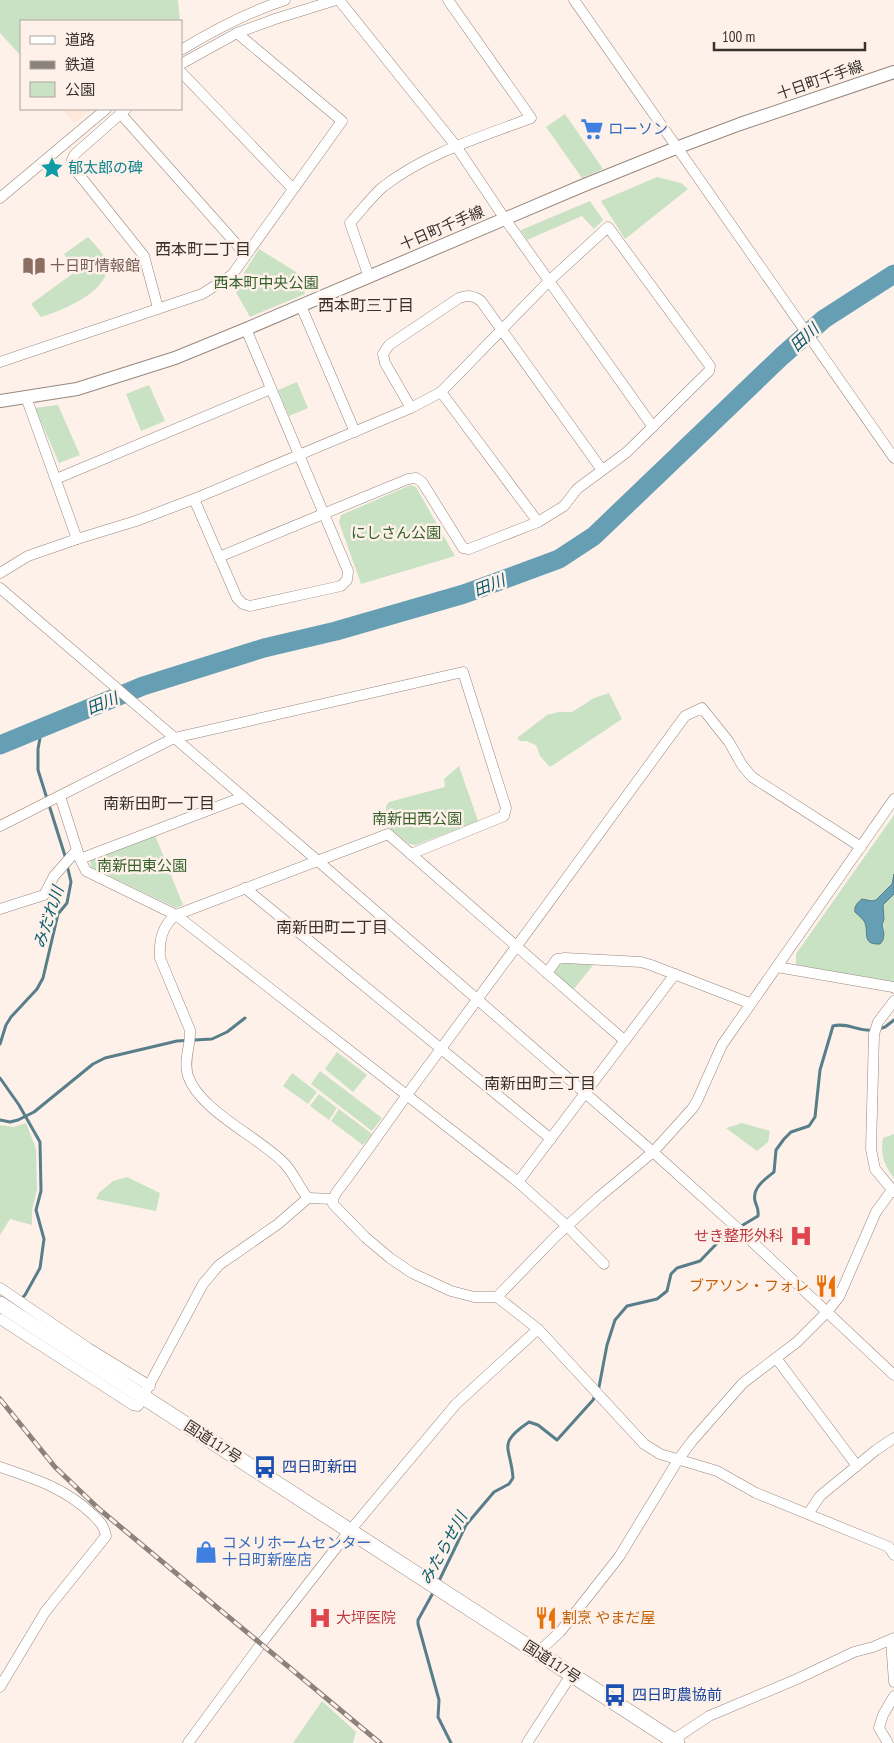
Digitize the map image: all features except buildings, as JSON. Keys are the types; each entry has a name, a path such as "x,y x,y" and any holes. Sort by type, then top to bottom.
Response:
{"highway":[{"name":"国道117号","path":"0,1304 147,1391 349,1532 675,1742"}],"main road":[{"name":"十日町千手線","path":"0,401 77,389 175,358 676,148 740,124 894,72"}],"street":[{"path":"182,49 216,29 263,7 285,0"},
{"path":"182,63 237,33 337,0 456,146 505,219 653,427"},
{"path":"369,277 350,223 382,188 412,167 456,146 531,118 448,0"},
{"path":"574,0 894,458"},
{"path":"0,362 202,294 232,275 342,121 237,33"},
{"path":"182,73 293,189"},
{"path":"0,198 105,110"},
{"path":"158,308 144,256 72,167 72,160 75,154 123,111 246,255"},
{"path":"0,573 28,556 136,521 194,499 411,408 441,392 549,281 608,227 710,366 709,371 627,452 576,489 564,506 538,522 469,549 463,548 422,482 416,478 408,479 219,557"},
{"path":"411,408 385,363 383,354 389,345 459,298 467,295 474,296 481,301 602,470"},
{"path":"301,306 355,432"},
{"path":"194,499 237,598 243,604 250,606 341,586 347,580 348,571 246,329"},
{"path":"56,479 271,389"},
{"path":"441,392 538,522"},
{"path":"26,397 77,539"},
{"path":"0,588 586,1093 746,1235 894,1375"},
{"path":"0,826 174,738 463,672 506,808 504,816 411,854"},
{"path":"861,847 752,777 742,766 729,742 702,708 685,716 406,1096 333,1199 333,1204 365,1237 412,1273 451,1291 497,1298 538,1329 644,1444 660,1454 717,1471 756,1493 842,1530 889,1547 894,1555"},
{"path":"60,796 76,855 86,871 176,914 518,1182 567,1226 604,1264"},
{"path":"0,909 44,895 54,876 76,855 243,797"},
{"path":"497,1298 567,1226 653,1152 697,1101 722,1045 749,1003 777,967 894,799"},
{"path":"308,1198 286,1165 270,1150 210,1105 197,1091 189,1077 186,1060 191,1038 190,1030 160,958 162,933 168,921 176,914 388,834 626,1041"},
{"path":"245,888 551,1139"},
{"path":"547,973 558,959 565,958 640,962 749,1003"},
{"path":"777,967 894,988"},
{"path":"518,1182 676,974"},
{"path":"537,1652 560,1632 619,1557 678,1460 692,1441 743,1383 797,1342 840,1297 876,1212 893,1191 876,1169 871,1149 874,1034 878,1022 894,1001"},
{"path":"0,1319 133,1405 138,1406 203,1284 219,1265 278,1224 308,1198 333,1199"},
{"path":"0,1288 147,1391"},
{"path":"188,1743 261,1644 349,1532 456,1404 538,1329"},
{"path":"776,1358 857,1466"},
{"path":"808,1514 820,1496 894,1438"},
{"path":"0,1467 51,1485 78,1501 104,1526 106,1536 44,1612 0,1687"},
{"path":"675,1742 689,1728 709,1716 797,1679 854,1652 892,1639 894,1682"},
{"path":"527,1743 572,1675"},
{"path":"888,1743 879,1728 882,1715 894,1696"}],"shaded area":[{"path":"62,110 91,110 74,123"}],"green space":[{"path":"0,0 178,0 180,20 20,20 20,55 0,33"},
{"path":"565,114 603,169 582,178 546,127"},
{"path":"657,177 681,183 688,189 625,239 601,201"},
{"path":"590,201 603,220 594,229 582,216 527,240 521,230"},
{"path":"88,237 101,252 106,262 106,272 102,282 84,298 61,310 41,317 31,304 75,272 64,254"},
{"name":"西本町中央公園","path":"259,249 296,272 305,294 250,317 232,285 239,281"},
{"path":"297,382 308,408 289,416 278,390"},
{"path":"149,385 165,421 141,431 126,394"},
{"path":"58,405 80,455 59,463 35,408"},
{"name":"にしさん公園","path":"411,485 416,487 455,556 361,584 339,522 341,515"},
{"path":"609,693 622,719 550,767 540,756 536,745 520,741 517,738 547,715 559,712 572,712 594,698"},
{"name":"南新田西公園","path":"459,766 478,821 416,845 409,844 386,825 386,806 389,802 445,787 444,779"},
{"path":"894,815 894,982 796,965 796,954"},
{"name":"南新田東公園","path":"155,835 183,905 176,908 91,867 90,859"},
{"path":"561,963 594,964 573,990 556,975 555,971"},
{"path":"337,1052 367,1075 353,1092 325,1069"},
{"path":"320,1071 382,1118 372,1131 311,1084"},
{"path":"292,1073 317,1092 308,1104 283,1086"},
{"path":"319,1094 337,1108 329,1120 310,1106"},
{"path":"339,1109 372,1134 363,1145 331,1121"},
{"path":"26,1123 36,1149 37,1190 32,1210 32,1225 10,1219 0,1235 0,1125 13,1127"},
{"path":"742,1123 770,1131 768,1142 757,1151 726,1128"},
{"path":"894,1134 894,1178 885,1164 882,1149 883,1138"},
{"path":"127,1177 160,1193 156,1211 96,1199 99,1193 113,1181"},
{"path":"322,1701 356,1732 353,1743 293,1743"}],"water":[{"path":"894,874 894,894 883,905 883,940 880,944 874,944 868,940 866,925 855,912 855,906 862,899 876,900 892,884"}],"waterway":[{"name":"田川","path":"0,745 143,686 264,648 336,631 464,594 559,559 594,536 782,356 824,319 894,274"},
{"name":"みだれ川","path":"42,727 38,749 38,770 66,859"},
{"name":"みだれ川","path":"0,1044 6,1025 11,1017 37,989 43,978 58,914 67,903 71,882 67,865"},
{"path":"0,1120 10,1122 34,1112 93,1064 105,1058 177,1041 212,1039 227,1032 245,1018"},
{"name":"みたらせ川","path":"879,1029 894,1020"},
{"name":"みたらせ川","path":"438,1583 466,1525 494,1492 509,1484 513,1478 508,1452 509,1441 512,1436 529,1422 538,1425 557,1440 593,1400 599,1387 607,1345 615,1320 627,1306 657,1299 667,1291 671,1274 677,1268 700,1261 723,1237 758,1216 755,1192 760,1184 774,1172 776,1150 791,1132 809,1126 815,1117 820,1070 833,1026 843,1025 863,1030 873,1030"},
{"name":"みだれ川","path":"0,1078 19,1105 40,1142 41,1191 36,1210 44,1239 40,1268 25,1295 20,1300"},
{"name":"みたらせ川","path":"434,1591 418,1620 418,1624 439,1700 438,1717 451,1743"}],"railway":[{"path":"0,1399 55,1467 99,1509 380,1743"}],"place":[{"name":"ローソン","path":"592,129"},
{"name":"郁太郎の碑","path":"52,168"},
{"name":"十日町情報館","path":"34,266"},
{"name":"せき整形外科","path":"801,1236"},
{"name":"ブアソン・フォレ","path":"826,1286"},
{"name":"四日町新田","path":"265,1467"},
{"name":"コメリホームセンター 十日町新座店","path":"206,1552"},
{"name":"大坪医院","path":"320,1618"},
{"name":"割烹 やまだ屋","path":"546,1618"},
{"name":"四日町農協前","path":"615,1695"}],"district":[{"name":"西本町二丁目","path":"203,249"},
{"name":"西本町三丁目","path":"366,305"},
{"name":"南新田町一丁目","path":"159,803"},
{"name":"南新田町二丁目","path":"332,927"},
{"name":"南新田町三丁目","path":"540,1083"}]}
